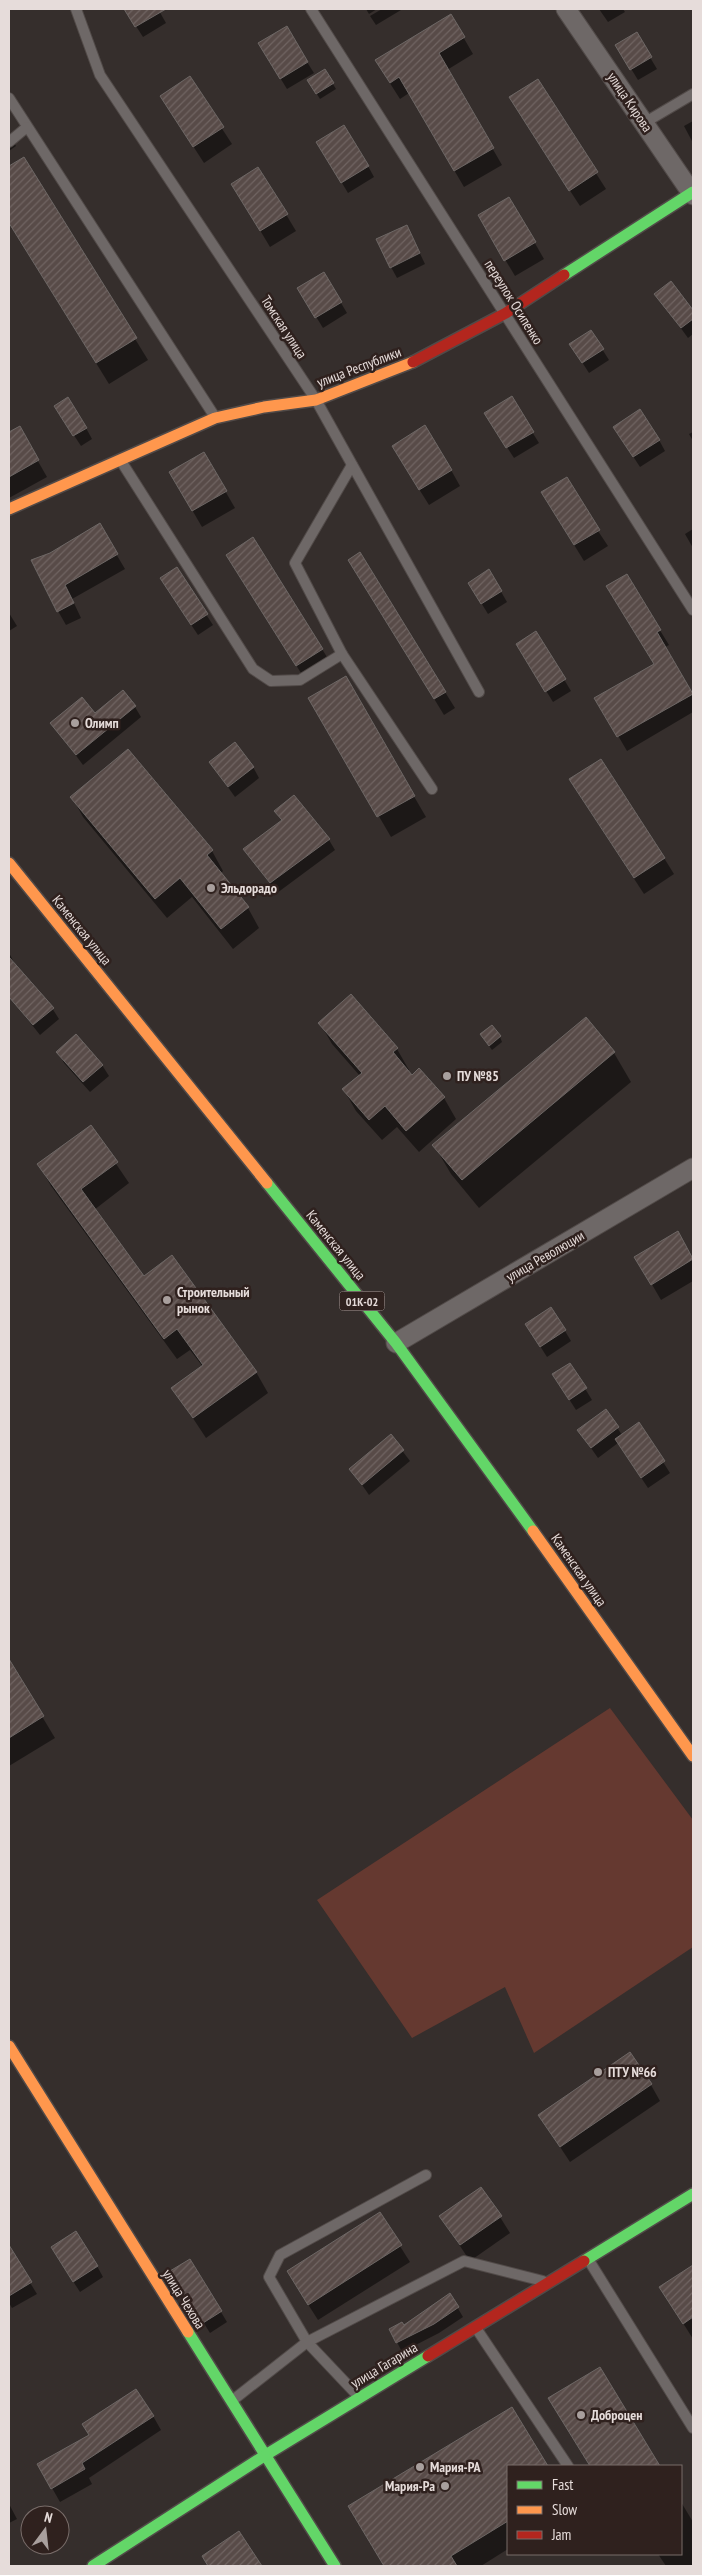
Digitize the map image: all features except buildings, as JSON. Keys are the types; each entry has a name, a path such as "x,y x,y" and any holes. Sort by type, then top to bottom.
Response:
{"street":[{"name":"улица Кирова","path":"566,9 693,193"},
{"name":"улица Республики","path":"9,509 216,418 264,407 316,400 420,359 506,313 693,193"},
{"name":"Каменская улица","path":"9,863 396,1343 693,1756"},
{"name":"улица Революции","path":"396,1343 693,1168"},
{"name":"улица Чехова","path":"9,2046 264,2456 335,2566"},
{"name":"улица Гагарина","path":"93,2566 264,2456 693,2194"}],"lane":[{"name":"Томская улица","path":"76,9 100,75 316,400 478,692"},
{"name":"переулок Осипенко","path":"311,9 693,610"},
{"path":"644,123 693,94"},
{"path":"9,98 216,418"},
{"path":"9,142 27,126"},
{"path":"121,460 253,669 272,681 300,680 342,654"},
{"path":"352,465 295,563 342,654 432,789"},
{"path":"360,2398 307,2342 269,2277 280,2255 426,2175"},
{"path":"588,2259 693,2428"},
{"path":"231,2402 307,2342 464,2261 549,2282"},
{"path":"476,2327 567,2465"}],"shaded area":[{"path":"610,1708 693,1820 693,1947 534,2053 505,1987 412,2038 317,1900"}],"traffic: fast":[{"path":"564,275 693,192"},
{"path":"267,1183 396,1343 533,1531"},
{"path":"584,2261 693,2194"},
{"path":"188,2332 335,2566"},
{"path":"93,2566 264,2456 428,2356"}],"traffic: slow":[{"path":"9,509 215,418 264,407 316,400 413,362"},
{"path":"9,863 267,1183"},
{"path":"533,1531 693,1756"},
{"path":"9,2046 188,2332"}],"traffic: jam":[{"path":"413,362 506,313 564,275"},
{"path":"428,2356 584,2261"}],"place":[{"name":"Олимп","path":"75,723"},
{"name":"Эльдорадо","path":"211,888"},
{"name":"ПУ №85","path":"447,1076"},
{"name":"Строительный рынок","path":"167,1300"},
{"name":"ПТУ №66","path":"598,2072"},
{"name":"Доброцен","path":"581,2415"},
{"name":"Мария-РА","path":"420,2467"},
{"name":"Мария-Ра","path":"445,2486"}]}
